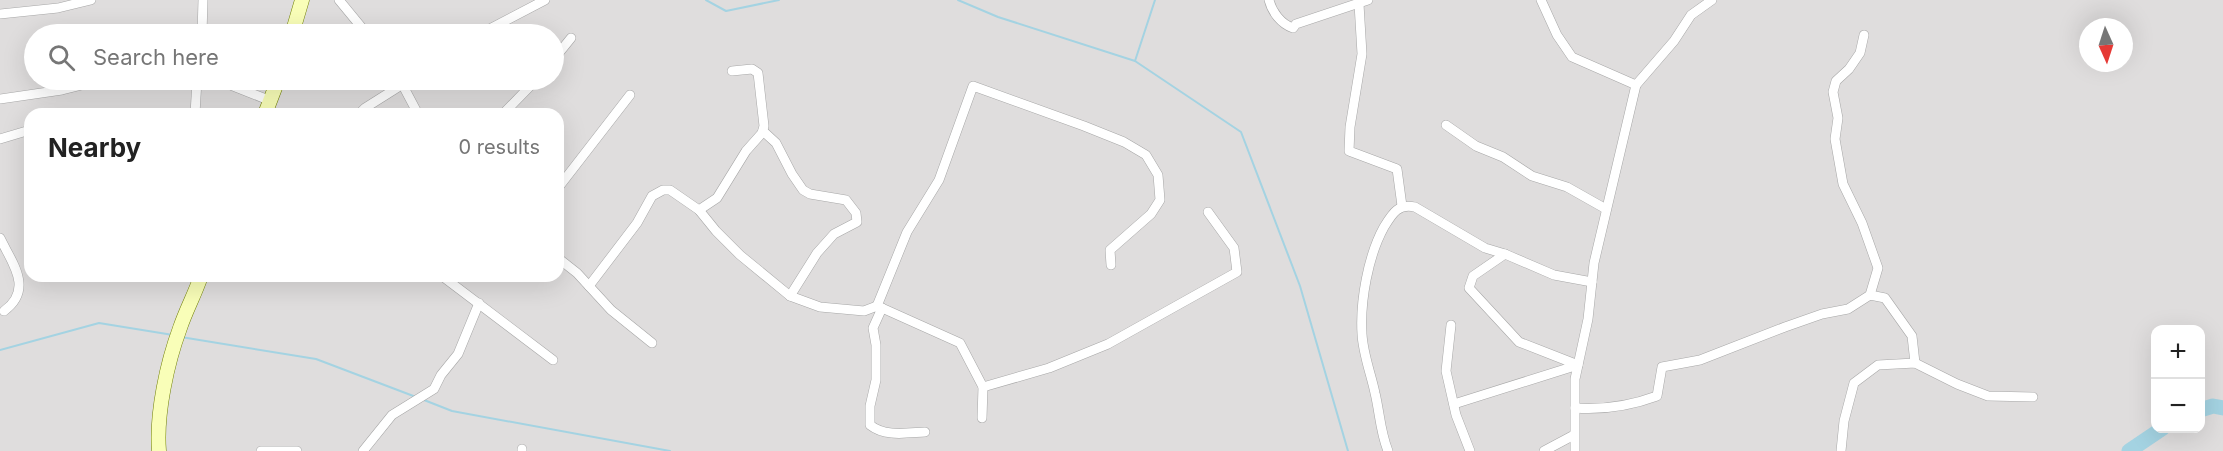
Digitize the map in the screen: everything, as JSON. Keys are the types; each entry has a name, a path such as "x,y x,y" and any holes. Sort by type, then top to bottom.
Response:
{"street":[{"path":"32,0 33,11"},
{"path":"0,14 58,8 91,0"},
{"path":"202,24 203,0"},
{"path":"295,24 302,0"},
{"path":"339,0 359,24"},
{"path":"499,24 545,0"},
{"path":"1269,0 1272,11 1293,28 1296,24 1363,2 1362,54 1350,127 1349,151 1397,169 1402,206"},
{"path":"1541,0 1557,34 1572,57 1636,85"},
{"path":"1575,451 1575,379 1588,319 1594,263 1636,85 1644,78 1696,4 1712,0"},
{"path":"1575,408 1596,409 1627,405 1657,396 1662,368 1700,360 1822,314 1848,309 1870,295 1878,268 1862,223 1843,184 1835,139 1838,118 1833,92 1836,81 1849,69 1860,53 1864,35"},
{"path":"564,47 571,38"},
{"path":"699,210 717,198 746,151 763,131 758,73 752,69 732,70"},
{"path":"925,432 903,434 879,432 870,425 870,406 876,380 876,345 873,328 907,232 939,180 973,86 1084,126 1124,142 1146,155 1158,176 1160,200 1150,214 1110,250 1111,265"},
{"path":"0,99 62,90"},
{"path":"195,108 196,90"},
{"path":"236,90 268,108 274,90"},
{"path":"365,108 390,90"},
{"path":"405,90 414,108"},
{"path":"509,108 526,90"},
{"path":"564,180 630,95"},
{"path":"1446,125 1476,146 1503,157 1532,176 1567,187 1606,209"},
{"path":"763,131 776,143 803,190 810,194 846,200 856,213 857,222 834,234 817,253 790,296"},
{"path":"0,139 24,132"},
{"path":"589,286 637,223 652,196 663,190 670,190 699,210 740,255 790,296 820,307 864,311 879,307 960,343 983,387 982,418"},
{"path":"1388,451 1381,433 1376,396 1362,336 1363,295 1378,239 1394,210 1402,206 1415,207 1485,248 1554,274 1592,282"},
{"path":"983,387 1049,368 1108,344 1237,272 1234,248 1208,212"},
{"path":"0,238 19,278 20,289 17,297 4,311"},
{"path":"1505,254 1473,276 1468,288 1519,342 1578,365"},
{"path":"564,263 611,310 652,344"},
{"path":"159,451 157,429 161,401 179,329 199,282"},
{"path":"449,282 553,360"},
{"path":"1870,295 1885,298 1912,336 1915,363"},
{"path":"363,451 392,415 434,390 441,375 458,354 479,303"},
{"path":"1451,325 1446,370 1454,404 1470,451"},
{"path":"1841,451 1844,421 1854,383 1878,365 1915,363 1988,396 2033,397"},
{"path":"1454,404 1578,365"},
{"path":"1544,451 1574,435"},
{"path":"261,451 297,451"}],"shaded area":[{"path":"0,0 2223,0 2223,451 0,451"}],"waterway":[{"path":"706,0 726,11 779,0"},
{"path":"958,0 998,17 1135,61 1241,132 1300,286 1348,451"},
{"path":"1135,61 1155,0"},
{"path":"0,350 99,323 173,335"},
{"path":"181,337 316,359 416,397"},
{"path":"424,400 452,411 670,451"},
{"path":"2205,408 2213,406 2223,408"},
{"path":"2129,451 2156,433"}]}
